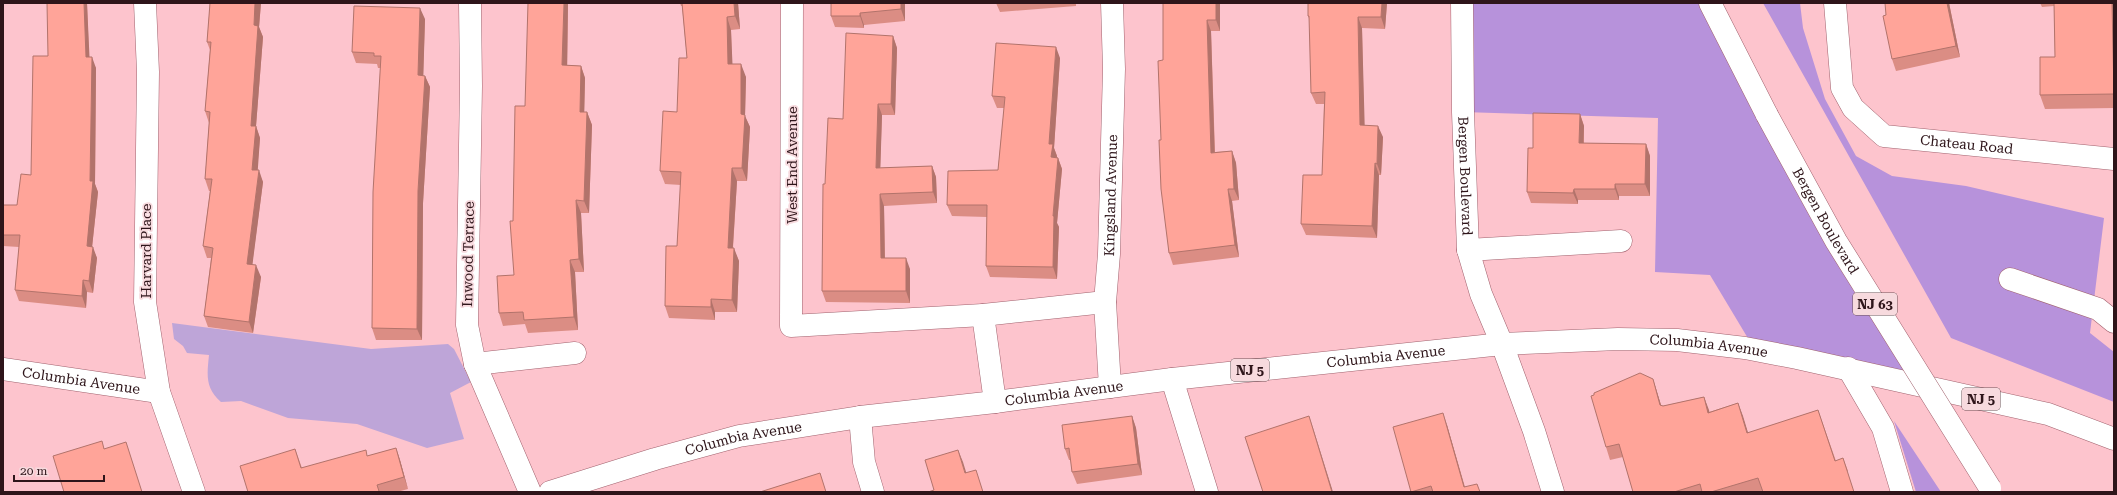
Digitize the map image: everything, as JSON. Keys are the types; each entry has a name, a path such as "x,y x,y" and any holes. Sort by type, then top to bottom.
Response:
{"street":[{"name":"Harvard Place","path":"145,3 148,72 145,302 159,392 194,492"},
{"name":"Inwood Terrace","path":"470,3 471,86 466,325 475,364 530,492"},
{"name":"West End Avenue","path":"792,3 792,326 983,315"},
{"name":"Kingsland Avenue","path":"1110,387 1104,302 1109,254 1114,70 1112,3"},
{"name":"Bergen Boulevard","path":"1462,3 1463,112 1468,250 1481,294 1502,344 1534,431 1553,492"},
{"name":"Bergen Boulevard","path":"1710,3 1766,115 1836,241 1991,490"},
{"name":"Chateau Road","path":"1834,3 1842,88 1853,108 1884,136 2114,159"},
{"path":"1468,250 1621,241"},
{"path":"2010,279 2098,309 2114,322"},
{"path":"995,402 983,315 1104,302"},
{"name":"Columbia Avenue","path":"550,492 655,459 739,436 860,417 995,402 1172,379 1502,344 1618,339 1677,340 1745,348 1848,368 2048,414 2113,438"},
{"path":"475,364 574,353"},
{"path":"1848,368 1883,428 1902,492"},
{"name":"Columbia Avenue","path":"3,369 159,392"},
{"path":"1172,379 1207,492"},
{"path":"860,417 864,462 873,492"}],"shaded area":[{"path":"1462,3 1710,3 1927,386 1755,350 1710,275 1655,272 1658,118 1463,112"},
{"path":"1763,3 1800,3 1803,28 1825,99 1856,156 1892,176 1966,186 2104,218 2090,333 2114,352 2114,402 1951,338"},
{"path":"172,323 371,349 448,344 454,349 471,382 450,393 464,439 427,448 357,424 288,418 241,401 221,402 212,392 208,381 209,355 187,353 183,346 174,339"},
{"path":"1894,421 1941,492 1916,492"}],"building":[{"path":"47,3 84,3 86,57 92,57 90,181 93,181 87,246 93,247 89,281 83,280 82,296 15,290 20,235 3,235 3,205 17,205 21,174 31,175 33,56 48,56"},
{"path":"210,3 255,3 254,25 258,26 251,126 256,126 252,170 259,170 247,264 256,265 249,322 204,316 213,248 203,246 212,179 205,179 210,112 205,111 211,42 207,42"},
{"path":"528,3 564,3 562,65 581,66 580,112 587,112 584,201 576,200 579,259 570,260 574,317 524,320 523,312 499,313 497,276 514,275 510,221 513,221 515,106 525,106"},
{"path":"682,3 734,3 735,16 727,17 728,64 741,64 741,114 745,115 742,168 732,168 728,248 734,248 732,300 711,299 711,307 665,306 666,246 677,246 681,172 660,171 663,111 677,112 679,58 687,58"},
{"path":"831,3 901,3 901,9 860,13 860,16 831,16"},
{"path":"1163,3 1216,3 1216,20 1207,20 1211,153 1232,151 1234,189 1228,189 1235,245 1169,253 1161,189 1159,140 1161,140 1158,61 1163,60"},
{"path":"1308,3 1382,3 1381,17 1358,17 1360,125 1378,126 1377,164 1375,163 1372,226 1301,224 1303,175 1322,175 1325,92 1311,93"},
{"path":"1885,3 1947,3 1956,46 1892,59 1883,16 1886,15"},
{"path":"2054,3 2112,3 2114,94 2040,95 2040,57 2055,57"},
{"path":"354,6 420,8 418,75 425,76 418,191 417,329 372,328 373,192 381,56 374,56 374,53 352,52"},
{"path":"846,33 893,36 891,104 878,104 876,168 932,166 933,192 880,194 881,258 906,258 906,291 822,291 823,184 825,184 828,118 843,119"},
{"path":"996,43 1056,47 1049,144 1053,144 1051,157 1058,158 1053,216 1053,267 986,266 987,205 947,205 948,171 998,170 1005,97 992,96"},
{"path":"1533,113 1580,114 1579,143 1646,144 1645,184 1615,184 1615,189 1574,189 1573,193 1527,192 1528,148 1533,148"},
{"path":"1640,373 1653,379 1660,405 1663,406 1704,397 1708,413 1738,403 1747,433 1818,410 1835,461 1843,458 1854,492 1763,492 1758,478 1711,492 1702,492 1700,484 1674,492 1633,492 1619,444 1606,447 1591,396 1594,395 1594,393"},
{"path":"1443,413 1464,487 1477,484 1480,492 1433,492 1431,486 1411,492 1393,427"},
{"path":"1132,416 1138,464 1072,472 1069,448 1065,449 1062,425"},
{"path":"1309,416 1332,492 1263,492 1245,437"},
{"path":"102,441 104,449 126,442 142,492 64,492 53,456"},
{"path":"396,448 404,477 377,485 379,491 377,492 248,492 240,466 295,449 301,468 366,450 367,456"},
{"path":"958,450 965,473 976,470 983,492 928,492 934,490 925,460"},
{"path":"820,473 826,492 760,492"}]}
